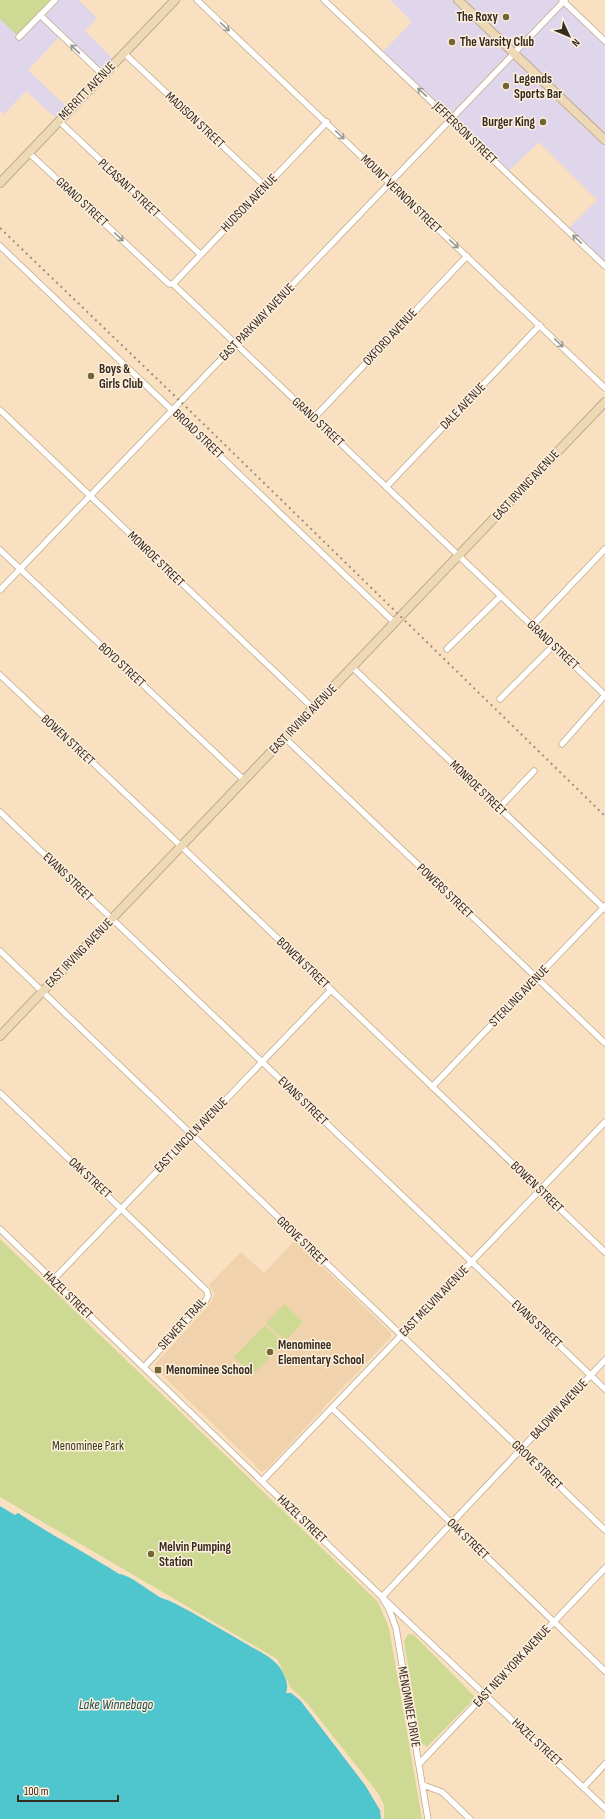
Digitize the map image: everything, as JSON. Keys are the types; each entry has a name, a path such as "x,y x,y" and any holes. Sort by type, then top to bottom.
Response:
{"street":[{"path":"19,37 55,0"},
{"name":"MERRITT AVENUE","path":"0,183 175,0"},
{"name":"MOUNT VERNON STREET","path":"196,0 605,388"},
{"name":"JEFFERSON STREET","path":"324,0 452,119 605,266"},
{"path":"458,0 605,140"},
{"path":"563,1 605,41"},
{"name":"EAST PARKWAY AVENUE","path":"0,590 172,409 452,119 563,1"},
{"path":"40,15 103,75"},
{"name":"MADISON STREET","path":"124,53 265,186"},
{"name":"PLEASANT STREET","path":"59,122 200,254"},
{"name":"HUDSON AVENUE","path":"173,284 326,122"},
{"name":"GRAND STREET","path":"29,153 169,284 173,284 458,557 605,695"},
{"name":"BROAD STREET","path":"0,246 395,623"},
{"name":"OXFORD AVENUE","path":"314,418 467,256"},
{"name":"DALE AVENUE","path":"386,487 540,325"},
{"name":"EAST IRVING AVENUE","path":"0,1036 605,402"},
{"name":"MONROE STREET","path":"0,410 313,708"},
{"path":"532,626 605,549"},
{"name":"BOYD STREET","path":"0,550 244,780"},
{"path":"447,649 501,596"},
{"path":"500,699 553,646"},
{"name":"MONROE STREET","path":"352,667 605,907"},
{"name":"BOWEN STREET","path":"0,675 605,1252"},
{"path":"562,744 605,695"},
{"name":"POWERS STREET","path":"285,738 605,1044"},
{"path":"499,808 534,771"},
{"name":"EVANS STREET","path":"0,812 605,1389"},
{"name":"STERLING AVENUE","path":"432,1087 605,907"},
{"name":"GROVE STREET","path":"0,952 605,1530"},
{"name":"EAST LINCOLN AVENUE","path":"52,1280 331,990"},
{"name":"OAK STREET","path":"0,1093 179,1264"},
{"name":"EAST MELVIN AVENUE","path":"262,1481 605,1122"},
{"name":"HAZEL STREET","path":"0,1229 382,1597 605,1808"},
{"name":"SIEWERT TRAIL","path":"144,1367 208,1298 207,1291 179,1264"},
{"name":"BALDWIN AVENUE","path":"382,1597 605,1360"},
{"name":"OAK STREET","path":"332,1408 605,1671"},
{"name":"EAST NEW YORK AVENUE","path":"419,1764 605,1568"},
{"name":"MENOMINEE DRIVE","path":"382,1597 389,1609 396,1628 428,1819"},
{"path":"584,1787 605,1764"},
{"path":"423,1785 442,1792 470,1819"}],"shaded area":[{"path":"0,0 79,0 97,18 85,31 116,62 103,75 60,36 28,70 70,110 59,121 26,91 4,114 0,111"},
{"path":"390,0 562,0 605,41 605,266 567,230 597,200 539,142 507,173 381,54 412,22"},
{"name":"Menominee Elementary School","path":"295,1240 390,1332 392,1336 323,1408 321,1413 318,1414 269,1467 262,1472 256,1468 255,1465 155,1368 154,1365 210,1304 215,1293 209,1285 241,1252 264,1273"}],"green space":[{"path":"0,0 55,0 19,37 0,19"},
{"name":"Menominee Park","path":"0,1239 378,1602 389,1628 422,1819 384,1819 384,1805 378,1793 306,1702 291,1688 277,1659 0,1497"},
{"path":"285,1304 303,1322 285,1341 266,1323"},
{"path":"265,1325 284,1343 252,1375 234,1357"},
{"path":"408,1634 414,1635 474,1696 472,1701 427,1747 421,1743 404,1641"}],"water":[{"name":"Lake Winnebago","path":"0,1506 15,1515 18,1513 119,1574 134,1580 160,1597 192,1612 265,1654 279,1666 283,1673 287,1686 286,1693 291,1693 300,1700 365,1785 380,1810 381,1819 0,1819"}],"railway":[{"path":"0,228 180,401 605,816"}],"place":[{"name":"The Roxy","path":"506,17"},
{"name":"The Varsity Club","path":"452,42"},
{"name":"Legends Sports Bar","path":"506,86"},
{"name":"Burger King","path":"543,122"},
{"name":"Boys & Girls Club","path":"91,376"},
{"name":"Menominee Elementary School","path":"270,1352"},
{"name":"Menominee School","path":"158,1370"},
{"name":"Melvin Pumping Station","path":"151,1554"}]}
